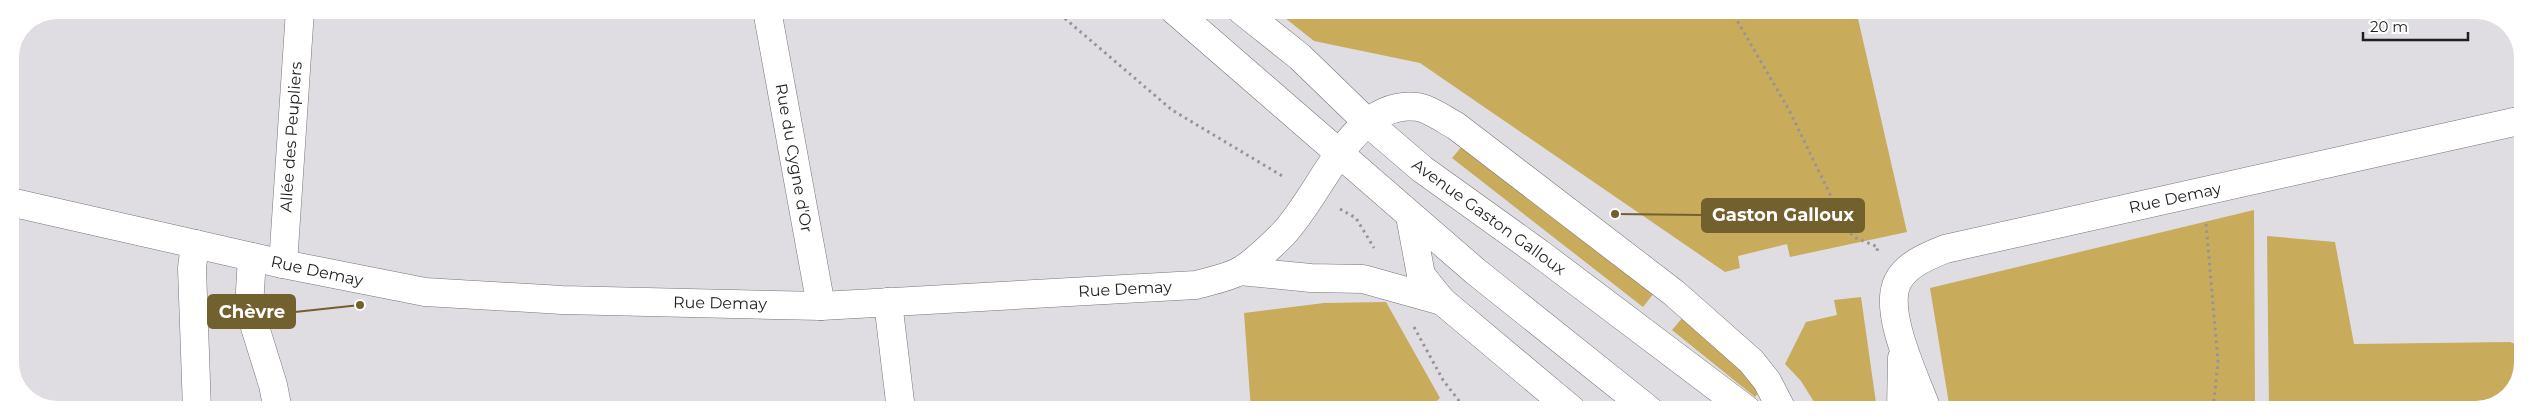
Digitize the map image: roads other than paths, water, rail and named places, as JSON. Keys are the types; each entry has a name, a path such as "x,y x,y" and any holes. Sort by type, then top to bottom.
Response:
{"street":[{"name":"Allée des Peupliers","path":"283,264 299,19"},
{"name":"Rue du Cygne d'Or","path":"769,19 821,306"},
{"path":"1184,19 1410,216 1638,401"},
{"name":"Avenue Gaston Galloux","path":"1252,19 1300,58 1366,121 1422,169 1539,253 1735,401"},
{"path":"1366,121 1397,106 1420,107 1456,126 1688,306 1751,361 1767,381 1777,401"},
{"name":"Rue Demay","path":"19,204 283,264 425,292 562,300 821,306 1196,286 1240,271 1283,234 1304,209 1340,154 1366,121"},
{"name":"Rue Demay","path":"1925,401 1902,342 1893,303 1898,281 1920,259 1945,249 2514,122"},
{"path":"1410,216 1421,275 1442,301 1561,401"},
{"path":"195,244 192,268 197,401"},
{"path":"252,257 249,308 274,384 277,401"},
{"path":"1240,271 1311,278 1363,279 1442,301"},
{"path":"888,302 900,401"},
{"name":"Rue Demay","path":"1901,401 1902,342"}],"place":[{"name":"Gaston Galloux","path":"1615,214"},
{"name":"Chèvre","path":"360,305"}]}
